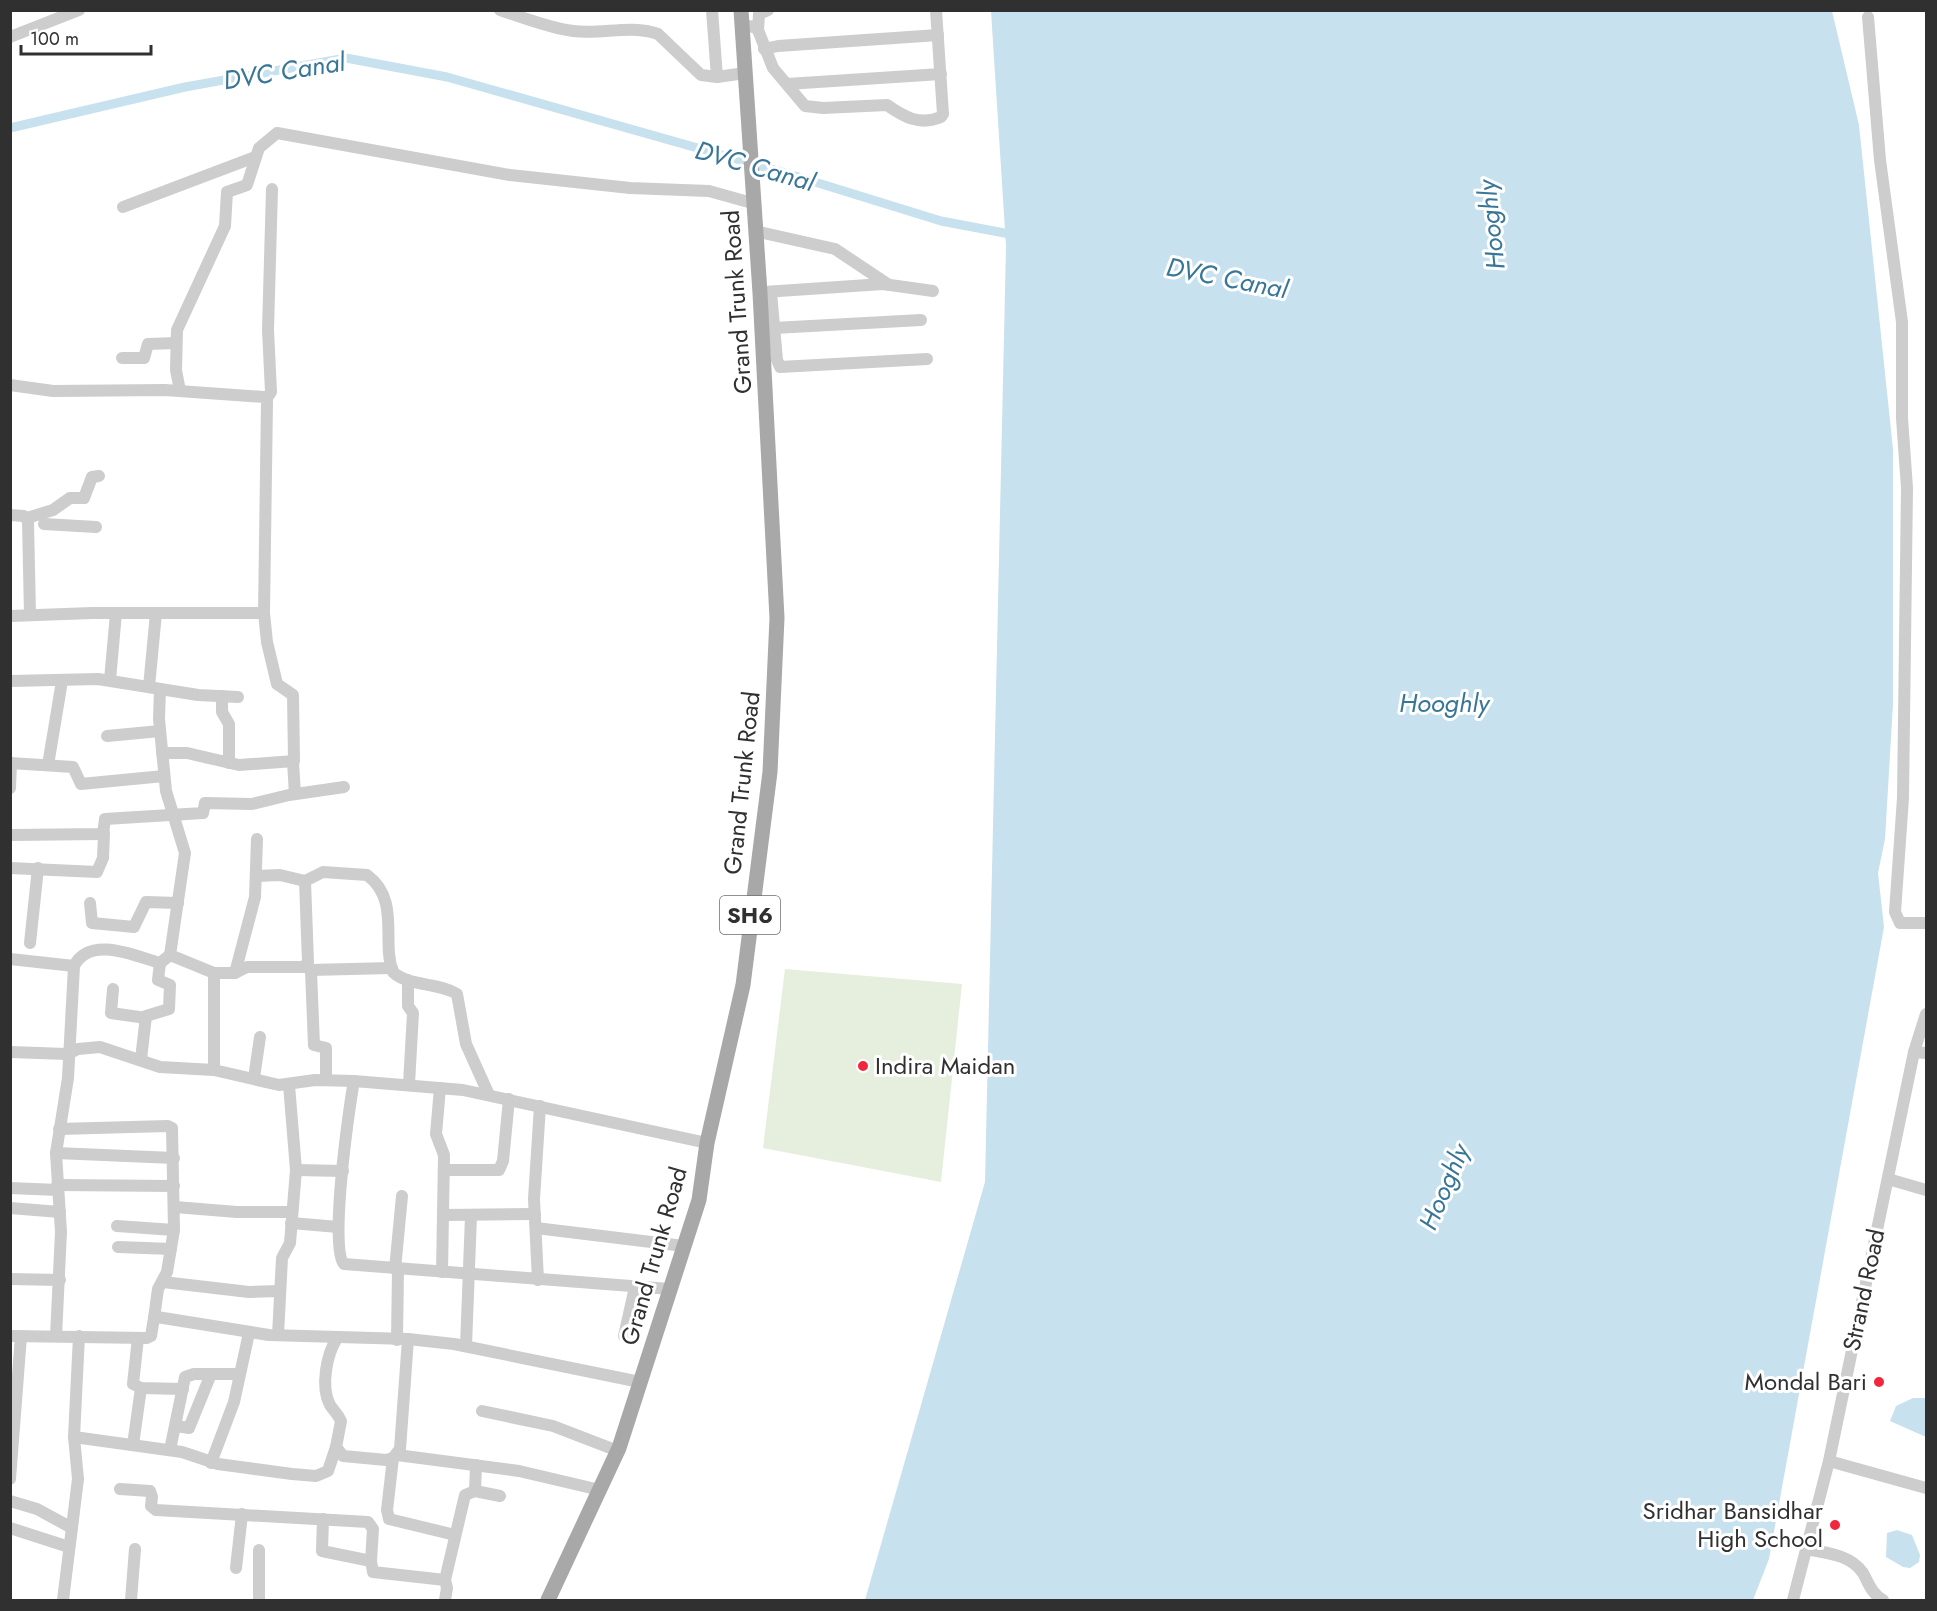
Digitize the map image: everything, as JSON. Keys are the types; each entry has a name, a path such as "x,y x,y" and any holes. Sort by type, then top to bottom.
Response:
{"main road":[{"name":"Grand Trunk Road","path":"548,1600 618,1451 699,1200 707,1143 743,985 773,742 777,618 766,292 752,201 741,18"}],"street":[{"path":"10,37 80,10"},
{"path":"500,10 573,31 628,29 658,34 696,71 717,77 745,77"},
{"path":"712,10 717,77"},
{"path":"762,12 758,30 772,69 787,84 800,103 813,108 887,105 904,117 928,120 941,117 943,114 936,10"},
{"path":"1869,16 1880,160 1902,322 1902,418 1907,488 1903,798 1895,912 1900,923 1926,923"},
{"path":"741,18 758,30"},
{"path":"764,49 778,46 938,35"},
{"path":"787,84 941,74"},
{"path":"180,391 177,330 184,310 201,282 225,226 227,192 247,185 255,157 265,142 281,133 510,175 630,188 709,191 752,201"},
{"path":"123,207 255,157"},
{"path":"272,189 268,330 271,392 267,398 264,613 267,642 277,684 293,695 295,794"},
{"path":"755,231 835,249 888,285"},
{"path":"927,359 784,369 780,367 777,360 774,328 766,292 888,285 933,291"},
{"path":"774,328 921,320"},
{"path":"122,358 144,358 148,344 176,343"},
{"path":"10,385 53,391 180,391 267,398"},
{"path":"10,515 27,518 60,507 70,498 84,498 92,477 99,476"},
{"path":"27,518 31,576 30,615"},
{"path":"44,524 96,527"},
{"path":"110,680 116,613"},
{"path":"113,989 111,1013 146,1018 169,1009 170,984 159,980 178,903 185,852 164,776 155,688 156,613"},
{"path":"10,616 264,613"},
{"path":"10,681 110,680 155,688 238,696"},
{"path":"48,765 62,681"},
{"path":"222,696 222,712 229,724 229,763"},
{"path":"107,736 160,731"},
{"path":"162,753 187,753 239,765 293,762"},
{"path":"10,788 11,763 73,766 81,784 164,776"},
{"path":"10,868 97,872 103,858 105,819 203,813 205,803 252,804 295,794 344,787"},
{"path":"10,835 104,833"},
{"path":"235,973 254,906 257,839"},
{"path":"30,943 38,868"},
{"path":"257,876 280,875 305,881 323,872 357,873 373,880 382,896 388,919 392,968 396,975 451,990 459,998 466,1044 489,1095"},
{"path":"305,881 314,1045 326,1048 326,1080"},
{"path":"90,903 92,922 134,927 146,902 178,903"},
{"path":"56,1336 60,1280 60,1212 56,1153 68,1078 67,1054 74,966 82,956 102,949 165,959 214,973 235,973 246,967 392,968"},
{"path":"10,959 74,966"},
{"path":"214,973 214,1070"},
{"path":"408,980 408,1006 413,1013 409,1084"},
{"name":"Strand Road","path":"1793,1600 1829,1461 1888,1179 1920,1052 1926,1014"},
{"path":"141,1059 146,1018"},
{"path":"254,1078 260,1037"},
{"path":"10,1052 67,1054 78,1049 100,1047 173,1069 214,1070 290,1085 326,1080 409,1084 440,1088 509,1099 707,1143"},
{"path":"354,1081 338,1227 339,1259 344,1264 670,1289"},
{"path":"278,1335 282,1258 290,1243 296,1170 290,1085"},
{"path":"440,1088 436,1134 443,1149 445,1170 442,1272"},
{"path":"445,1170 499,1170 503,1161 509,1099"},
{"path":"538,1280 534,1175 540,1106"},
{"path":"10,1479 16,1336 138,1338 151,1336 158,1289 163,1282 174,1230 173,1133 168,1126 59,1129"},
{"path":"56,1153 174,1158"},
{"path":"296,1170 343,1172"},
{"path":"1888,1179 1926,1190"},
{"path":"10,1188 174,1186"},
{"path":"402,1196 397,1269 402,1340 402,1441 395,1457 387,1510 389,1519 456,1535"},
{"path":"175,1206 292,1217 338,1227"},
{"path":"10,1208 60,1212"},
{"path":"444,1215 535,1214"},
{"path":"466,1346 471,1216"},
{"path":"117,1226 174,1230"},
{"path":"536,1228 684,1246"},
{"path":"118,1247 171,1249"},
{"path":"10,1279 60,1280"},
{"path":"163,1282 249,1292 280,1291"},
{"path":"624,1336 635,1287"},
{"path":"154,1318 195,1322 249,1333 402,1340 466,1346 640,1382"},
{"path":"211,1462 234,1402 249,1333"},
{"path":"63,1600 78,1479 74,1437 79,1336"},
{"path":"138,1338 133,1381 135,1386 183,1389"},
{"path":"74,1437 170,1450 211,1462 316,1476 328,1471 341,1421 329,1402 327,1369 329,1354 337,1338"},
{"path":"176,1426 189,1428 211,1374"},
{"path":"170,1450 183,1380 189,1375 240,1374"},
{"path":"134,1445 141,1388"},
{"path":"482,1411 553,1426 618,1451"},
{"path":"336,1447 343,1456 395,1457 476,1465 544,1475 600,1490"},
{"path":"1829,1461 1926,1488"},
{"path":"475,1491 476,1465"},
{"path":"120,1489 150,1491 151,1506 156,1510 323,1519 372,1524 373,1572 445,1580"},
{"path":"445,1600 445,1580 465,1495 475,1491 500,1496"},
{"path":"10,1501 37,1509 72,1528"},
{"path":"236,1568 242,1514"},
{"path":"323,1519 320,1542 322,1551 371,1561"},
{"path":"10,1528 69,1547"},
{"path":"131,1600 135,1549"},
{"path":"1806,1549 1845,1558 1859,1569 1874,1594 1883,1600"},
{"path":"259,1550 259,1600"}],"green space":[{"name":"Indira Maidan","path":"785,969 962,984 941,1182 763,1148"}],"water":[{"name":"Hooghly","path":"991,11 1832,11 1859,125 1893,449 1893,704 1885,839 1878,873 1884,927 1769,1559 1753,1600 865,1600 985,1182 1006,246"},
{"path":"1913,1398 1926,1398 1926,1437 1890,1421 1896,1406"},
{"path":"1897,1530 1912,1535 1920,1555 1919,1562 1910,1568 1903,1567 1886,1557 1887,1533"}],"waterway":[{"name":"DVC Canal","path":"10,128 185,87 346,58 447,77 789,174 941,221 1015,235"}],"place":[{"name":"Indira Maidan","path":"863,1066"},
{"name":"Mondal Bari","path":"1879,1382"},
{"name":"Sridhar Bansidhar High School","path":"1835,1525"}]}
